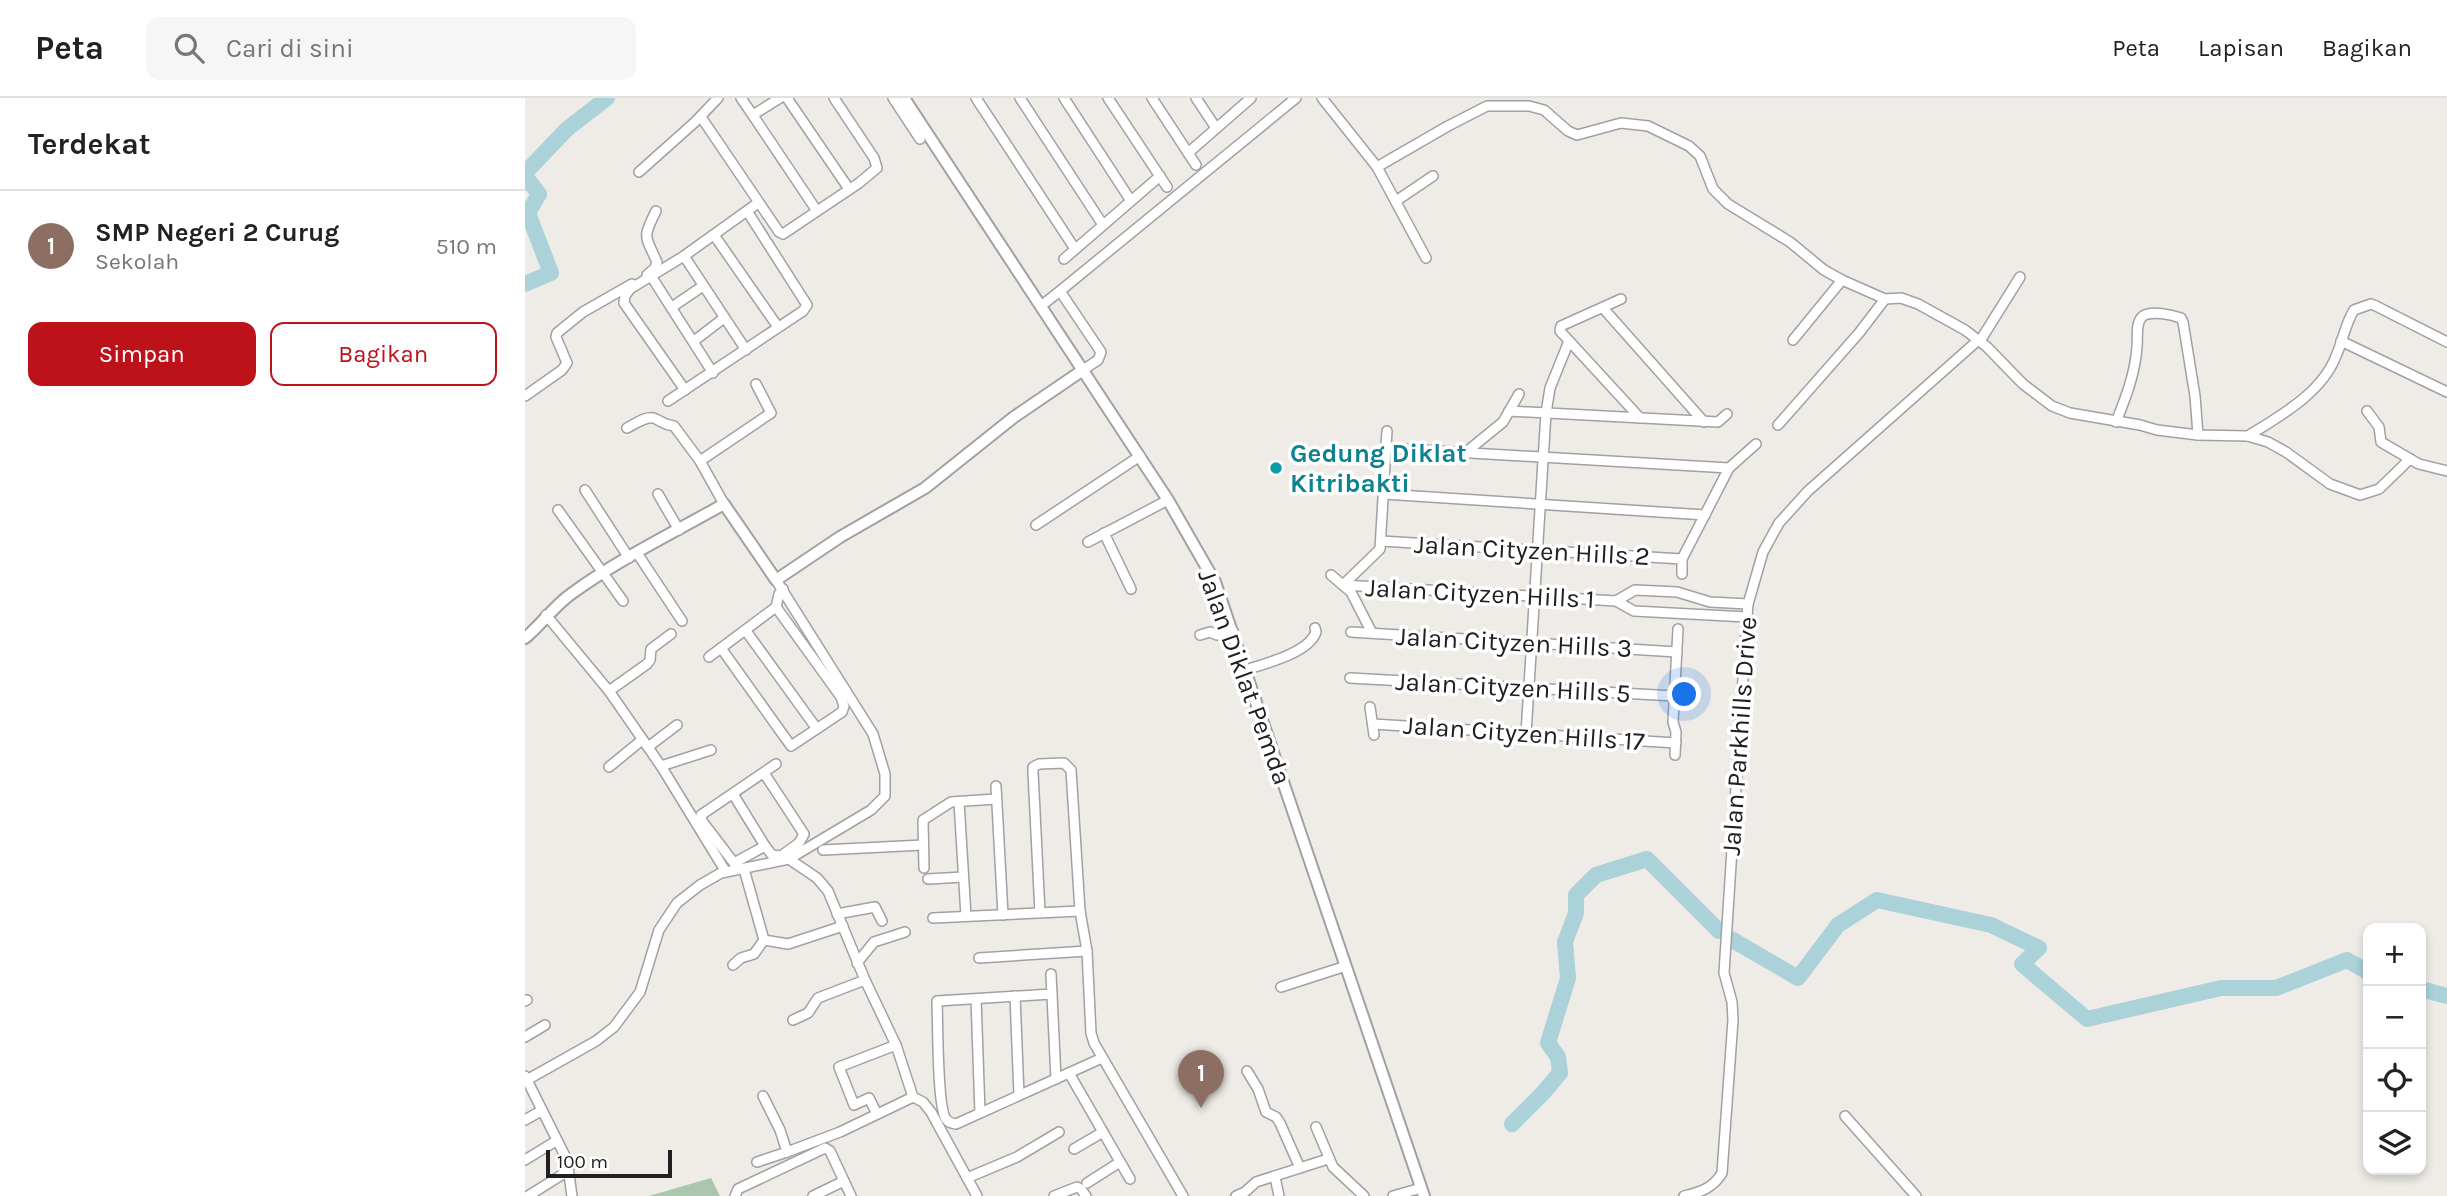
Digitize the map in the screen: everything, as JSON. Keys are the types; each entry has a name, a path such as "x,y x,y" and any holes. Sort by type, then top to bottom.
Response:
{"street":[{"path":"639,172 701,117 717,98"},
{"path":"741,98 817,211"},
{"path":"754,117 780,98"},
{"path":"787,98 849,188"},
{"path":"768,243 875,171 877,164 834,98"},
{"path":"893,98 920,139"},
{"name":"Jalan Diklat Pemda","path":"904,98 1140,456 1215,582 1423,1192"},
{"path":"976,98 1075,250"},
{"path":"1020,98 1103,225"},
{"path":"1064,98 1131,201"},
{"path":"1108,98 1167,187"},
{"path":"1152,98 1196,165"},
{"path":"1196,98 1216,128"},
{"path":"1041,306 1296,98"},
{"path":"1322,98 1377,167 1426,257"},
{"path":"1534,98 1568,131 1577,135 1621,123 1636,123 1689,146 1700,156 1713,189 1728,204 1790,242 1824,270 1842,280 1885,299 1901,298 1918,304 1978,342 2023,384 2052,406 2070,413 2157,430 2198,435 2248,436 2268,442 2286,452 2330,484 2360,495 2379,489 2410,459"},
{"path":"1188,153 1245,100"},
{"path":"1377,167 1487,106 1529,106 1544,110"},
{"path":"701,117 758,203 783,234"},
{"path":"1063,259 1160,176"},
{"path":"1396,201 1433,177"},
{"path":"685,390 624,303 625,296 630,289 684,256 758,203"},
{"path":"525,396 562,370 567,363 557,333 583,312 655,268 657,262 646,240 646,232 656,211"},
{"path":"668,401 747,350 803,311 807,305 747,211"},
{"path":"713,235 778,327"},
{"path":"684,256 747,350"},
{"path":"651,276 713,373"},
{"name":"Jalan Parkhills Drive","path":"1684,1196 1701,1192 1715,1184 1722,1173 1733,1020 1732,1002 1724,973 1747,617 1748,604 1763,552 1779,523 1808,491 1978,342 2020,277"},
{"path":"1793,340 1842,280"},
{"path":"672,307 703,286"},
{"path":"776,580 841,537 925,488 1014,417 1098,360 1101,352 1060,292"},
{"path":"1621,299 1561,326 1560,331 1640,418"},
{"path":"1778,425 1860,333 1885,299"},
{"path":"2248,436 2316,387 2336,358 2354,310 2371,304 2447,342"},
{"path":"1603,308 1704,422"},
{"path":"2116,422 2135,368 2138,324 2141,317 2147,313 2174,316 2181,318 2183,322 2195,396 2198,435"},
{"path":"694,341 724,318"},
{"path":"1526,734 1546,413 1550,388 1569,341"},
{"path":"2341,341 2447,392"},
{"path":"700,461 771,413 756,384"},
{"path":"1465,453 1503,422 1519,394"},
{"path":"1509,411 1704,422 1718,422 1727,415"},
{"path":"2367,411 2379,426 2381,442 2419,464 2447,471"},
{"path":"627,428 649,417 674,426 700,461 724,504 783,589 873,734 885,774 885,796 871,810 789,859 744,869 731,869"},
{"path":"1343,585 1380,549 1387,432"},
{"path":"1682,574 1682,559 1729,467 1756,444"},
{"path":"1386,448 1729,467"},
{"path":"1036,525 1140,456"},
{"path":"585,490 681,621"},
{"path":"658,494 679,530"},
{"path":"1384,494 1705,515"},
{"path":"1088,542 1168,500"},
{"path":"525,638 546,615 575,591 724,504"},
{"path":"558,510 623,601"},
{"path":"1104,533 1132,589"},
{"name":"Jalan Cityzen Hills 2","path":"1381,541 1682,559"},
{"path":"1331,575 1351,592 1371,633"},
{"name":"Jalan Cityzen Hills 1","path":"1343,585 1616,601"},
{"path":"709,657 776,607 783,589"},
{"path":"1616,601 1635,590 1677,592 1710,602 1748,604"},
{"path":"1616,601 1634,611 1747,617"},
{"path":"721,648 789,745 792,746 842,712 844,706 841,697 776,607"},
{"path":"546,615 609,691 731,869"},
{"path":"1245,670 1277,660 1300,648 1314,639 1315,628"},
{"name":"Jalan Cityzen Hills 17","path":"1675,755 1677,732 1673,722 1678,629"},
{"path":"746,631 817,729"},
{"path":"1200,635 1233,631"},
{"name":"Jalan Cityzen Hills 3","path":"1351,632 1677,652"},
{"path":"609,691 647,664 651,649 671,634"},
{"name":"Jalan Cityzen Hills 5","path":"1350,678 1675,696"},
{"name":"Jalan Cityzen Hills 17","path":"1370,707 1374,735"},
{"name":"Jalan Cityzen Hills 17","path":"1373,724 1676,743"},
{"path":"609,767 677,725"},
{"path":"661,766 711,750"},
{"path":"1040,913 1033,772 1034,767 1039,764 1063,763 1071,770 1080,911 1087,951 1091,1032 1094,1043 1183,1196"},
{"path":"731,869 701,816 776,764"},
{"path":"733,794 769,854 781,856 799,843 804,834 764,773"},
{"path":"996,786 1003,915"},
{"path":"924,868 923,820 951,802 996,799"},
{"path":"959,802 966,916"},
{"path":"823,850 923,845"},
{"path":"572,1196 567,1160 526,1079 586,1046 614,1027 640,992 659,930 677,903 700,885 731,869 765,846"},
{"path":"789,859 823,884 896,1045 913,1097 923,1102 931,1112 977,1196"},
{"path":"744,869 764,940"},
{"path":"928,879 963,877"},
{"path":"837,914 875,907 882,921"},
{"path":"933,918 1080,911"},
{"path":"764,940 788,944 843,926"},
{"path":"857,963 874,942 905,932"},
{"path":"733,965 743,957 754,954 764,940"},
{"path":"979,958 1087,951"},
{"path":"1280,986 1346,966"},
{"path":"1051,974 1056,1079"},
{"path":"793,1020 808,1013 818,998 865,981"},
{"path":"1052,994 937,1001 944,1118 956,1124 1102,1058"},
{"path":"1015,996 1019,1096"},
{"path":"976,999 980,1113"},
{"path":"525,1037 545,1025"},
{"path":"877,1114 869,1098 854,1105 839,1067 896,1045"},
{"path":"1247,1071 1266,1112 1276,1117 1280,1123 1300,1168"},
{"path":"1069,1073 1130,1179"},
{"path":"763,1096 780,1130 787,1152"},
{"path":"757,1162 839,1132 913,1097"},
{"path":"525,1120 541,1111"},
{"path":"1845,1116 1916,1196"},
{"path":"1316,1127 1333,1167 1364,1196"},
{"path":"967,1178 1017,1157 1059,1132"},
{"path":"1075,1149 1103,1132"},
{"path":"525,1160 556,1141"},
{"path":"735,1196 737,1189 823,1148 830,1151 851,1196"},
{"path":"1236,1196 1256,1182 1328,1159"},
{"path":"1087,1183 1120,1162"},
{"path":"528,1196 568,1171"},
{"path":"1275,1177 1279,1196"},
{"path":"813,1196 844,1181"},
{"path":"1054,1196 1077,1187 1086,1196"},
{"path":"1393,1196 1423,1192"}],"green space":[{"path":"711,1178 720,1196 649,1196"}],"waterway":[{"path":"525,173 567,129 607,98"},
{"path":"525,176 539,194 528,213 551,273 525,284"},
{"path":"1512,1124 1560,1073 1558,1057 1548,1043 1568,978 1565,942 1576,913 1576,895 1596,875 1647,859 1719,931"},
{"path":"1731,939 1798,978 1838,925 1877,900 1991,925 2039,948 2022,964 2087,1019 2221,988 2276,988 2347,960 2363,969"},
{"path":"2426,990 2447,996"}],"place":[{"name":"Gedung Diklat Kitribakti","path":"1276,468"},
{"name":"SMP Negeri 2 Curug","path":"1201,1108"}]}
